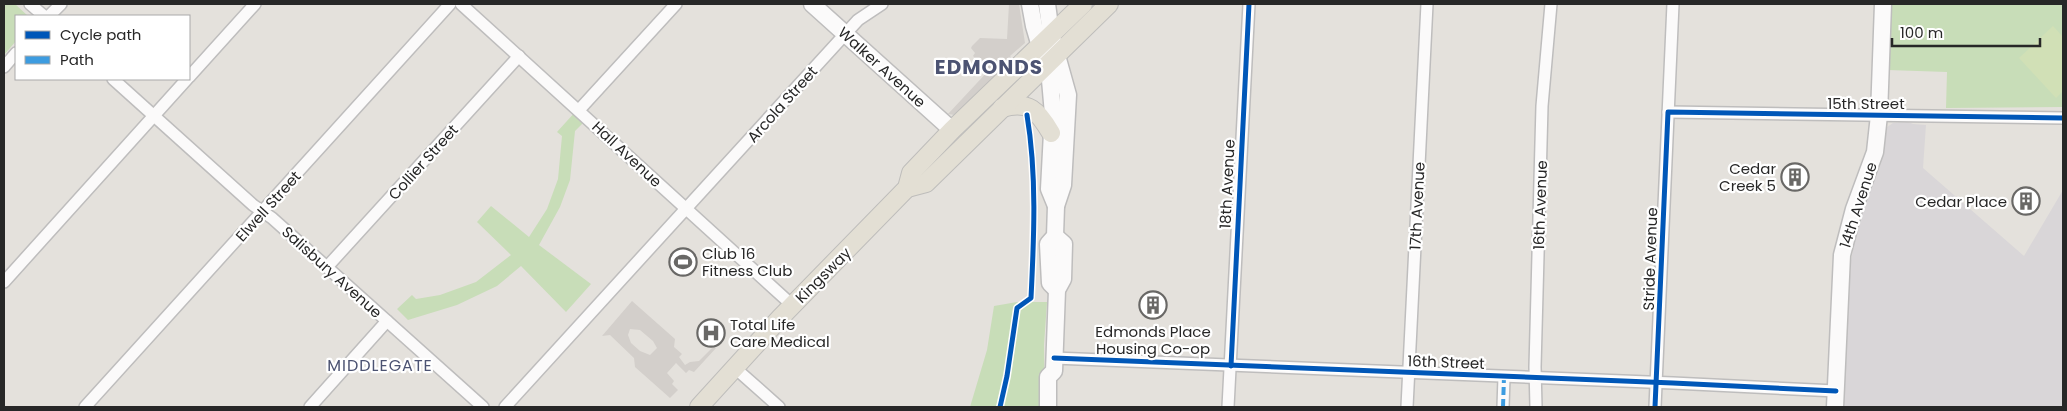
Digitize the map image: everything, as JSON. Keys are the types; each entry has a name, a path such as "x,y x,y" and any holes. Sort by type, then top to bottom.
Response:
{"main road":[{"name":"Kingsway","path":"908,188 911,173 952,130 1083,4"},
{"name":"Kingsway","path":"700,407 792,305 908,188 926,182 1109,4"},
{"path":"1002,108 1014,104 1035,110 1051,132"}],"street":[{"path":"30,4 43,15"},
{"path":"50,15 60,4"},
{"path":"190,76 255,4"},
{"name":"Elwell Street","path":"85,407 450,4"},
{"name":"Hall Avenue","path":"461,4 792,305"},
{"path":"579,110 676,4"},
{"name":"Walker Avenue","path":"812,4 952,130"},
{"name":"Arcola Street","path":"505,407 858,20 882,4"},
{"path":"1030,4 1051,60 1068,95 1063,185 1056,206 1055,236 1064,244 1063,279 1057,290 1054,364 1058,377 1058,407"},
{"path":"1045,40 1046,4"},
{"name":"18th Avenue","path":"1228,407 1249,4"},
{"name":"17th Avenue","path":"1407,407 1427,4"},
{"name":"16th Avenue","path":"1536,407 1542,106 1551,4"},
{"name":"Stride Avenue","path":"1655,407 1673,4"},
{"name":"14th Avenue","path":"1836,399 1842,255 1854,209 1872,163 1879,116 1883,4"},
{"path":"4,67 15,54"},
{"name":"Collier Street","path":"327,267 519,56"},
{"path":"1051,60 1049,189 1056,206"},
{"name":"Salisbury Avenue","path":"114,80 483,407"},
{"path":"4,282 186,80"},
{"name":"15th Street","path":"1668,112 2063,118"},
{"path":"310,407 387,321"},
{"path":"1048,407 1048,377 1054,364"},
{"name":"16th Street","path":"1054,364 1231,366 1656,382 1836,399"},
{"path":"735,368 779,407"},
{"path":"1503,407 1504,377"}],"shaded area":[{"path":"1009,4 1019,4 1025,43 1010,56 1013,60 955,115 948,114 990,69 973,56 975,53 971,48 972,46 980,38 1007,39"},
{"path":"1908,122 1926,125 1923,168 2024,256 2063,190 2063,407 1843,407 1851,261 1858,222 1881,162 1887,127 1893,123"},
{"path":"632,301 675,339 674,347 682,354 679,357 685,365 690,362 699,361 714,346 716,348 694,372 689,370 686,373 676,363 667,373 674,381 672,384 678,390 670,398 635,367 634,358 610,335 602,336","holes":["630,329 640,330 653,341 657,348 650,355 640,351 631,343 628,335"]}],"green space":[{"path":"4,4 15,4 27,15 15,15 15,42 4,55"},
{"path":"1890,4 2063,4 2063,107 1946,108 1947,72 1888,70"},
{"path":"2053,26 2063,37 2063,91 2056,98 2019,58"},
{"path":"576,111 586,120 575,131 570,180 560,207 539,245 591,284 566,312 521,266 497,286 457,305 408,320 397,309 412,295 416,299 440,295 476,282 511,255 477,222 491,206 529,237 547,209 558,179 562,136 557,132"},
{"path":"1017,302 1047,302 1044,345 1045,407 970,407 987,350 994,306"}],"marked path":[{"path":"1503,407 1504,377"}],"cycle path":[{"path":"1231,366 1249,4"},
{"path":"1655,407 1668,112 2063,118"},
{"path":"1000,407 1007,376 1017,308 1031,298 1034,230 1033,183 1027,115"},
{"path":"1054,358 1836,391"}],"place":[{"name":"Cedar Creek 5","path":"1795,177"},
{"name":"Cedar Place","path":"2026,201"},
{"name":"Club 16 Fitness Club","path":"683,262"},
{"name":"Edmonds Place Housing Co-op","path":"1153,305"},
{"name":"Total Life Care Medical","path":"711,333"}],"district":[{"name":"EDMONDS","path":"989,67"},
{"name":"MIDDLEGATE","path":"380,365"}]}
